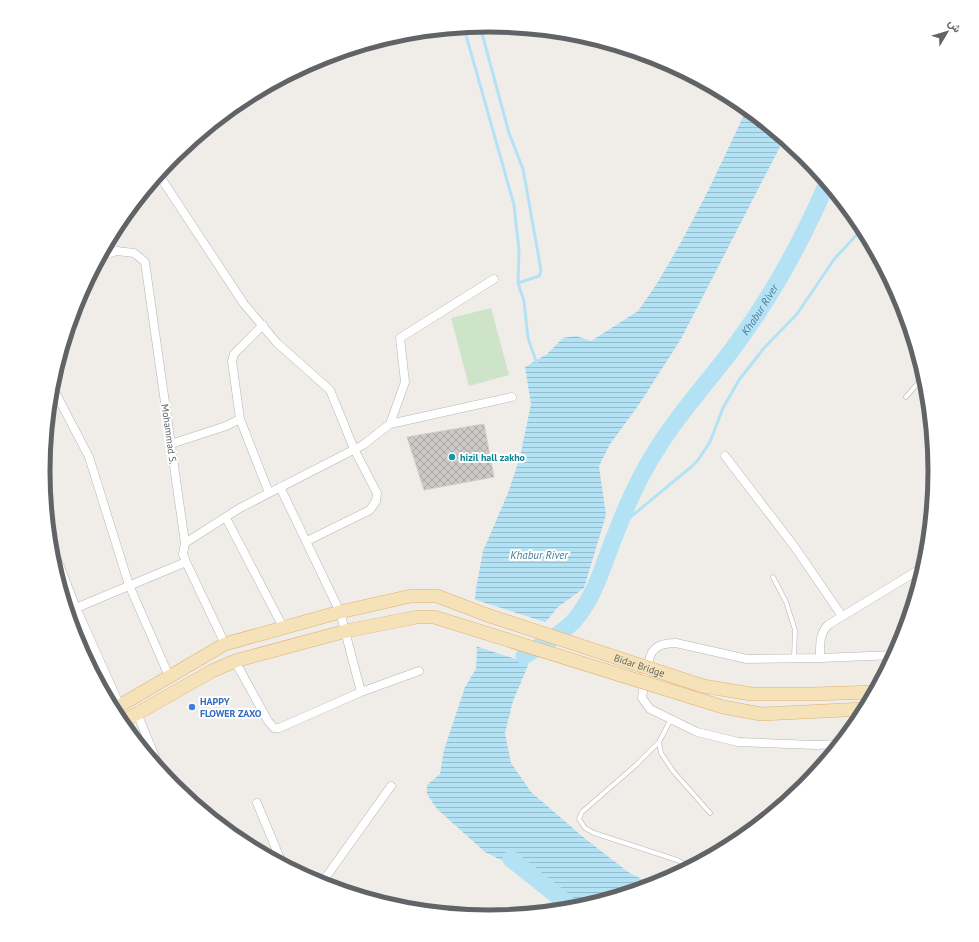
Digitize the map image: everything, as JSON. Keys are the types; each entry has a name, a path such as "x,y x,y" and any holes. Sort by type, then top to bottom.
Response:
{"main road":[{"name":"Bidar Bridge","path":"119,706 225,644 340,612 411,596 437,596 487,615 703,686 750,694 869,692"},
{"name":"Bidar Bridge","path":"137,713 212,671 235,661 346,631 417,617 434,617 716,705 743,712 761,714 859,709"},
{"path":"127,719 137,713"},
{"path":"128,721 137,713"}],"street":[{"path":"162,179 244,304 277,343 330,390 354,449 377,493 376,501 370,510 307,541"},
{"name":"Mohammad S.","path":"108,253 117,251 134,253 145,262 185,543 183,554 225,644"},
{"path":"390,424 405,382 400,338 494,279"},
{"path":"263,326 234,354 232,361 240,419 269,493"},
{"path":"57,396 88,457 129,585 169,676"},
{"path":"185,543 240,508 354,449 390,424 512,397"},
{"path":"171,444 226,426 240,419"},
{"path":"725,456 794,546 842,616"},
{"path":"280,487 340,612 361,692"},
{"path":"226,518 283,627"},
{"path":"76,608 186,562"},
{"path":"820,658 820,642 822,633 828,625 917,571"},
{"path":"62,573 112,695"},
{"path":"833,744 738,742 697,732 650,709 642,698 652,652 659,646 669,643 676,643 747,659 887,655"},
{"path":"235,661 268,721 274,728 279,728 361,692 419,671"},
{"path":"137,713 153,753"},
{"path":"325,878 391,786"},
{"path":"258,803 279,856"}],"lane":[{"path":"906,397 919,382"},
{"path":"773,576 786,602 795,630 794,658"},
{"path":"671,719 659,742 636,765 582,812 579,819 585,828 594,833 677,860 685,864"},
{"path":"659,742 661,754 710,813"}],"green space":[{"path":"491,308 509,375 469,386 451,318"}],"water":[{"name":"Khabur River","path":"744,115 757,123 782,144 681,339 638,406 610,444 599,466 606,515 584,588 558,607 544,624 513,701 505,733 511,763 531,792 583,837 628,872 646,881 603,895 558,904 553,886 485,852 437,809 427,794 427,785 440,774 444,750 465,687 476,669 477,649 473,621 476,589 483,551 508,493 520,457 531,404 525,367 547,354 563,338 576,336 591,341 638,311 656,285 679,246 708,191"}],"pier":[{"path":"473,599 548,623 545,625 531,664 475,646 471,621"}],"building":[{"name":"hizil hall zakho","path":"484,424 494,477 424,490 407,437"}],"waterway":[{"path":"482,32 509,133 523,169 541,271 539,276 518,283"},
{"path":"465,33 514,205 519,250 518,283 524,301 528,338 537,364"},
{"name":"Khabur River","path":"524,656 561,632 573,622 581,612 593,591 625,511 645,469 676,421 727,356 763,305 808,225 825,188"},
{"path":"616,531 698,460 710,442 723,408 739,380 764,348 797,314 835,258 858,233"},
{"name":"Khabur River","path":"511,859 567,903"}],"place":[{"name":"hizil hall zakho","path":"452,457"},
{"name":"HAPPY FLOWER ZAXO","path":"192,707"}]}
